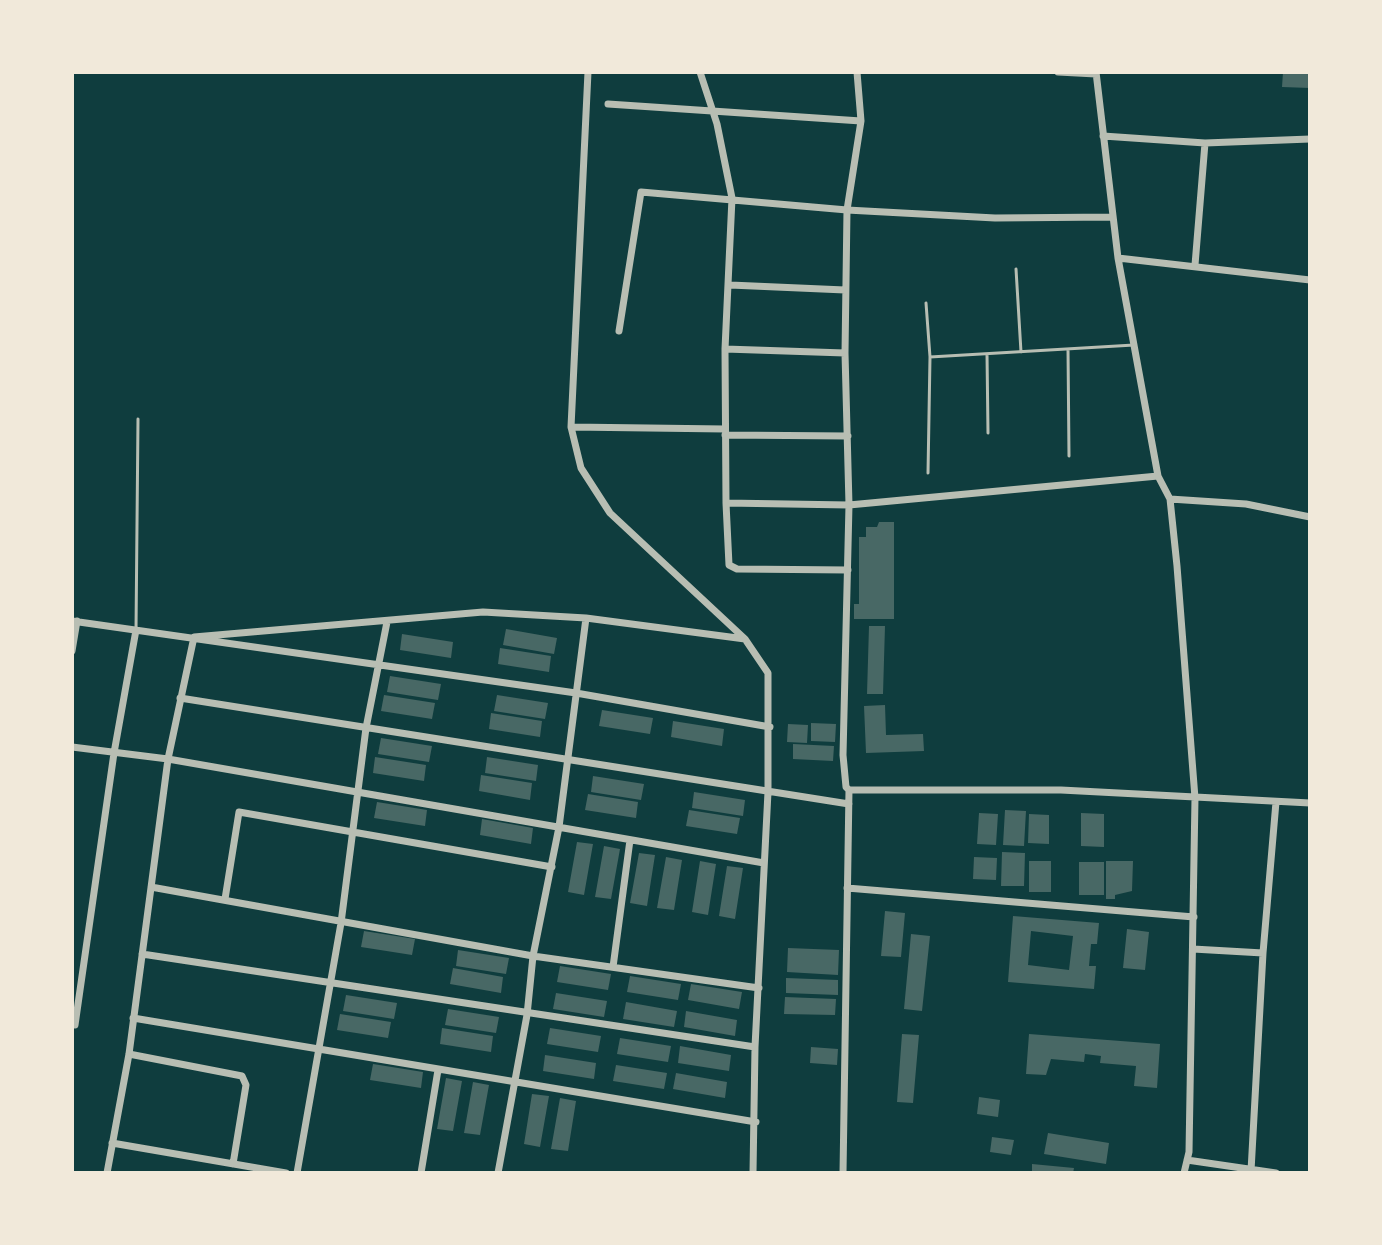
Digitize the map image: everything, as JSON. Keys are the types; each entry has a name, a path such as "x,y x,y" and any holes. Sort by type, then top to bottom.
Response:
{"street":[{"path":"588,72 571,427 581,468 610,513 745,639 768,673 770,727 755,1047 753,1173"},
{"path":"700,72 713,111 732,198 725,349 729,565 737,569 848,570"},
{"path":"843,1173 849,804 843,755 849,505 845,290 847,210 861,121 857,72"},
{"path":"1058,72 1096,73 1118,258 1158,476 1170,499 1195,798 1187,1160 1184,1173"},
{"path":"608,104 861,121"},
{"path":"1103,136 1205,143 1310,139"},
{"path":"1195,265 1205,143"},
{"path":"619,331 641,192 847,210 995,218 1113,217"},
{"path":"1118,258 1310,280"},
{"path":"730,285 845,290"},
{"path":"725,349 845,353"},
{"path":"571,427 848,436"},
{"path":"726,503 849,505 1158,476"},
{"path":"1170,499 1246,504 1310,517"},
{"path":"194,637 483,612 586,618 745,639"},
{"path":"498,1173 527,1015 533,956 559,827 586,618"},
{"path":"72,651 74,621 576,693 770,727"},
{"path":"297,1173 341,923 366,728 387,622"},
{"path":"75,1025 114,753 136,630"},
{"path":"107,1173 129,1054 168,759 194,637"},
{"path":"180,698 849,804"},
{"path":"72,747 168,759 764,863"},
{"path":"849,790 1061,790 1310,803"},
{"path":"1251,1171 1263,953 1276,802"},
{"path":"225,899 239,812 552,867"},
{"path":"613,967 630,840"},
{"path":"151,887 533,956 759,988"},
{"path":"847,888 1194,917"},
{"path":"1193,949 1263,953"},
{"path":"142,954 527,1015 755,1047"},
{"path":"133,1018 756,1122"},
{"path":"129,1054 242,1076 246,1085 233,1164"},
{"path":"421,1173 438,1070"},
{"path":"112,1143 286,1173"},
{"path":"1187,1160 1276,1173"}],"lane":[{"path":"1016,269 1021,352"},
{"path":"926,303 930,357 928,473"},
{"path":"930,357 1134,345"},
{"path":"1068,349 1069,456"},
{"path":"987,354 988,433"},
{"path":"136,630 138,419"}],"building":[{"path":"1283,72 1310,72 1310,88 1282,87"},
{"path":"879,522 894,522 894,619 854,619 854,604 859,604 859,537 866,537 866,527 877,527"},
{"path":"869,626 885,626 883,694 867,694"},
{"path":"506,629 557,638 554,654 503,645"},
{"path":"402,634 453,642 451,658 400,650"},
{"path":"500,648 551,656 549,672 498,664"},
{"path":"390,676 441,684 438,700 387,692"},
{"path":"384,695 435,703 432,719 381,711"},
{"path":"497,695 548,703 545,719 494,711"},
{"path":"885,705 886,735 923,734 924,751 866,753 864,706"},
{"path":"602,710 653,718 650,734 599,726"},
{"path":"491,713 542,721 540,737 489,729"},
{"path":"673,721 724,729 722,746 671,737"},
{"path":"811,723 836,724 835,742 811,741"},
{"path":"788,724 808,725 807,743 787,742"},
{"path":"381,738 432,746 429,762 378,754"},
{"path":"793,744 834,746 833,761 793,759"},
{"path":"375,757 426,765 424,781 373,773"},
{"path":"487,757 538,765 536,781 485,773"},
{"path":"481,775 532,783 530,800 479,791"},
{"path":"593,776 644,784 641,800 591,792"},
{"path":"694,792 745,800 743,816 692,808"},
{"path":"588,794 638,802 636,818 585,810"},
{"path":"377,802 427,810 425,826 374,818"},
{"path":"689,810 740,818 737,834 686,826"},
{"path":"1005,810 1026,811 1024,846 1003,845"},
{"path":"979,813 998,814 996,845 977,844"},
{"path":"1081,813 1104,814 1104,847 1081,846"},
{"path":"1029,814 1049,815 1049,844 1028,843"},
{"path":"482,819 533,828 531,844 480,835"},
{"path":"577,842 593,844 584,895 568,892"},
{"path":"604,846 620,849 611,899 595,897"},
{"path":"1002,852 1025,853 1024,886 1001,886"},
{"path":"639,853 655,855 647,906 630,903"},
{"path":"666,857 682,860 674,910 657,908"},
{"path":"974,857 997,858 996,880 973,879"},
{"path":"700,861 716,864 708,915 692,912"},
{"path":"1029,861 1051,861 1051,892 1029,892"},
{"path":"1106,861 1133,861 1132,891 1115,895 1115,899 1106,899"},
{"path":"1079,862 1104,862 1104,895 1079,895"},
{"path":"727,866 743,868 735,919 719,916"},
{"path":"885,911 905,913 901,957 881,956"},
{"path":"1013,916 1099,923 1097,944 1091,944 1089,966 1096,966 1094,989 1008,982","holes":["1031,931 1073,936 1069,970 1028,965"]},
{"path":"1127,929 1149,932 1145,970 1123,968"},
{"path":"364,931 415,939 412,955 361,947"},
{"path":"911,934 930,936 922,1011 904,1009"},
{"path":"788,948 839,950 838,975 787,972"},
{"path":"458,950 509,958 506,974 456,966"},
{"path":"560,966 611,974 608,990 557,982"},
{"path":"453,968 503,977 501,993 450,984"},
{"path":"630,976 681,984 678,1000 627,992"},
{"path":"786,978 838,980 838,995 786,993"},
{"path":"691,984 742,992 739,1009 688,1000"},
{"path":"556,993 607,1001 604,1017 553,1009"},
{"path":"346,995 397,1003 394,1019 343,1011"},
{"path":"785,997 836,999 835,1015 784,1014"},
{"path":"626,1002 677,1011 674,1027 623,1019"},
{"path":"448,1009 499,1017 496,1033 445,1025"},
{"path":"686,1011 737,1020 735,1036 684,1027"},
{"path":"340,1014 391,1022 388,1038 337,1030"},
{"path":"442,1028 493,1036 491,1052 440,1044"},
{"path":"550,1028 601,1036 598,1052 547,1044"},
{"path":"902,1034 919,1035 913,1103 897,1102"},
{"path":"1029,1034 1160,1044 1157,1088 1134,1086 1136,1066 1100,1063 1101,1056 1085,1054 1084,1062 1051,1059 1046,1075 1026,1074"},
{"path":"620,1038 671,1046 668,1062 617,1054"},
{"path":"680,1046 731,1055 729,1071 678,1063"},
{"path":"811,1047 838,1049 837,1065 810,1063"},
{"path":"545,1055 596,1063 594,1079 543,1071"},
{"path":"373,1064 423,1072 421,1088 370,1080"},
{"path":"616,1065 667,1073 664,1089 613,1081"},
{"path":"676,1073 727,1082 725,1098 673,1089"},
{"path":"446,1078 462,1081 453,1131 437,1129"},
{"path":"473,1082 489,1085 480,1135 464,1133"},
{"path":"532,1094 549,1096 540,1147 524,1144"},
{"path":"979,1097 1000,1100 998,1117 977,1114"},
{"path":"560,1098 576,1101 568,1151 551,1149"},
{"path":"1048,1133 1109,1143 1106,1164 1044,1154"},
{"path":"992,1137 1014,1140 1011,1155 990,1152"},
{"path":"1032,1164 1074,1168 1073,1173 1032,1173"}]}
